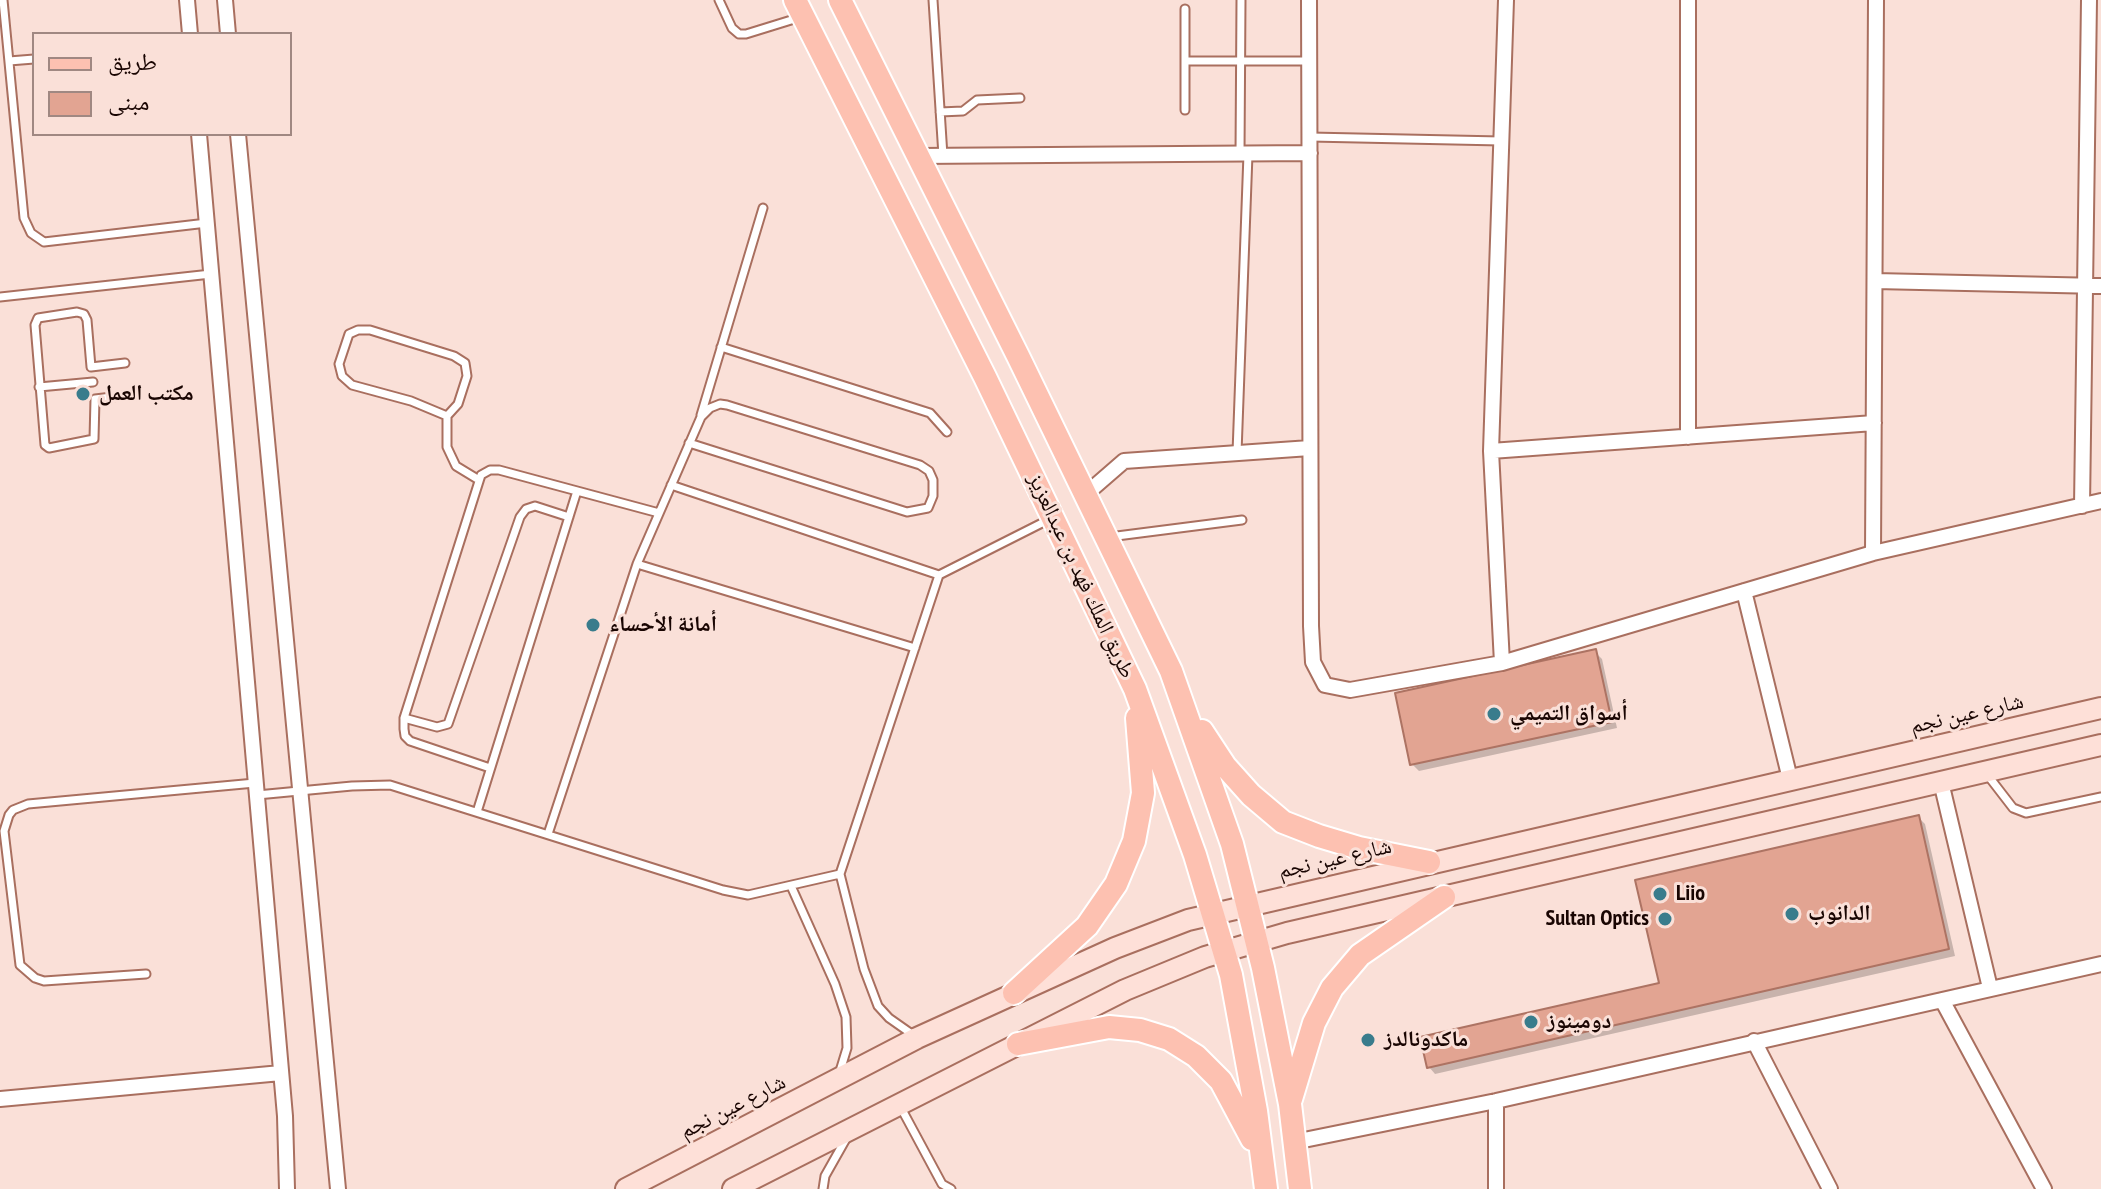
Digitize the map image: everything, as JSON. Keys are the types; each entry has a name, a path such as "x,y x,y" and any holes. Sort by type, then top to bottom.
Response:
{"main road":[{"name":"طريق الملك فهد بن عبدالعزيز","path":"840,0 1171,671 1232,844 1290,1104 1300,1189"},
{"name":"طريق الملك فهد بن عبدالعزيز","path":"799,8 1054,517 1135,689 1195,855 1231,975 1266,1189"},
{"path":"1014,993 1087,926 1116,884 1134,841 1143,793 1135,689"},
{"path":"1181,698 1225,766 1251,795 1283,822 1359,848 1429,862"},
{"name":"شارع عين نجم","path":"626,1189 917,1038 1115,948 1188,920 2101,708"},
{"path":"745,1186 1125,990 1224,952 1444,897 2101,745"},
{"path":"1290,1104 1314,1023 1332,988 1360,955 1444,897"},
{"path":"1018,1044 1109,1027 1140,1030 1169,1039 1196,1056 1221,1081 1261,1159"}],"street":[{"path":"187,0 190,32"},
{"path":"225,0 228,32"},
{"path":"1309,0 1311,626 1313,662 1325,685 1350,690 1502,663 1873,553 2101,501"},
{"path":"1502,663 1491,451 1506,0"},
{"path":"1688,0 1688,437"},
{"path":"1873,553 1876,0"},
{"path":"2082,506 2094,286 2089,0"},
{"path":"199,136 281,1073 287,1189"},
{"path":"238,136 338,1189"},
{"path":"918,156 1310,153"},
{"path":"1875,281 2094,286"},
{"path":"1491,451 1874,423"},
{"path":"1086,494 1124,461 1310,448"},
{"path":"1744,591 1790,779"},
{"path":"1941,782 1990,988"},
{"path":"1294,1142 1496,1101 2101,964"},
{"path":"1942,1000 2044,1189"},
{"path":"1754,1041 1830,1189"},
{"path":"0,1099 281,1073"},
{"path":"1496,1101 1496,1189"}],"lane":[{"path":"3,0 24,218 31,233 44,242 207,223"},
{"path":"719,0 732,28 739,34 746,34 799,8"},
{"path":"933,0 943,156"},
{"path":"1237,453 1244,154 1241,0"},
{"path":"1185,9 1185,110"},
{"path":"9,61 32,59"},
{"path":"1186,61 1309,61"},
{"path":"940,112 963,111 977,100 1020,98"},
{"path":"1310,137 1501,141"},
{"path":"548,834 637,564 701,417 763,208"},
{"path":"0,297 211,274"},
{"path":"77,312 84,314 91,367 95,399 94,439 49,448 43,441 35,325 38,318 77,312"},
{"path":"447,416 411,401 352,385 342,376 339,364 349,334 370,330 454,356 465,363 467,376 458,404 447,416 447,447 456,466 479,480"},
{"path":"721,347 930,413 947,432"},
{"path":"91,367 125,363"},
{"path":"39,387 93,382"},
{"path":"95,399 129,395"},
{"path":"689,443 907,512 924,510 931,504 933,480 929,471 920,465 727,405 720,404 701,417"},
{"path":"490,768 410,741 405,736 404,718 481,475 490,470 499,470 659,513"},
{"path":"671,485 939,575"},
{"path":"477,812 577,491"},
{"path":"404,718 437,727 448,724 520,517 526,509 535,506 569,517"},
{"path":"917,1038 878,1006 864,969 840,874 939,575 1054,517"},
{"path":"1107,537 1242,520"},
{"path":"637,564 915,648"},
{"path":"1985,772 2013,808 2026,813 2101,797"},
{"path":"146,974 44,981 35,978 20,965 4,831 13,810 28,804 256,789 300,792 390,785 723,890 748,895 840,874"},
{"path":"791,886 835,984 846,1017 847,1048 837,1080"},
{"path":"899,1104 941,1186 951,1189"},
{"path":"823,1189 825,1176 853,1128"}],"building":[{"path":"1596,649 1612,722 1410,765 1395,693"},
{"name":"الدانوب","path":"1919,815 1949,949 1427,1068 1420,1037 1659,983 1635,880"}],"place":[{"name":"مكتب العمل","path":"83,394"},
{"name":"أمانة الأحساء","path":"593,625"},
{"name":"أسواق التميمي","path":"1494,714"},
{"name":"Liio","path":"1660,894"},
{"name":"الدانوب","path":"1792,914"},
{"name":"Sultan Optics","path":"1665,919"},
{"name":"دومينوز","path":"1531,1022"},
{"name":"ماكدونالدز","path":"1368,1040"}]}
